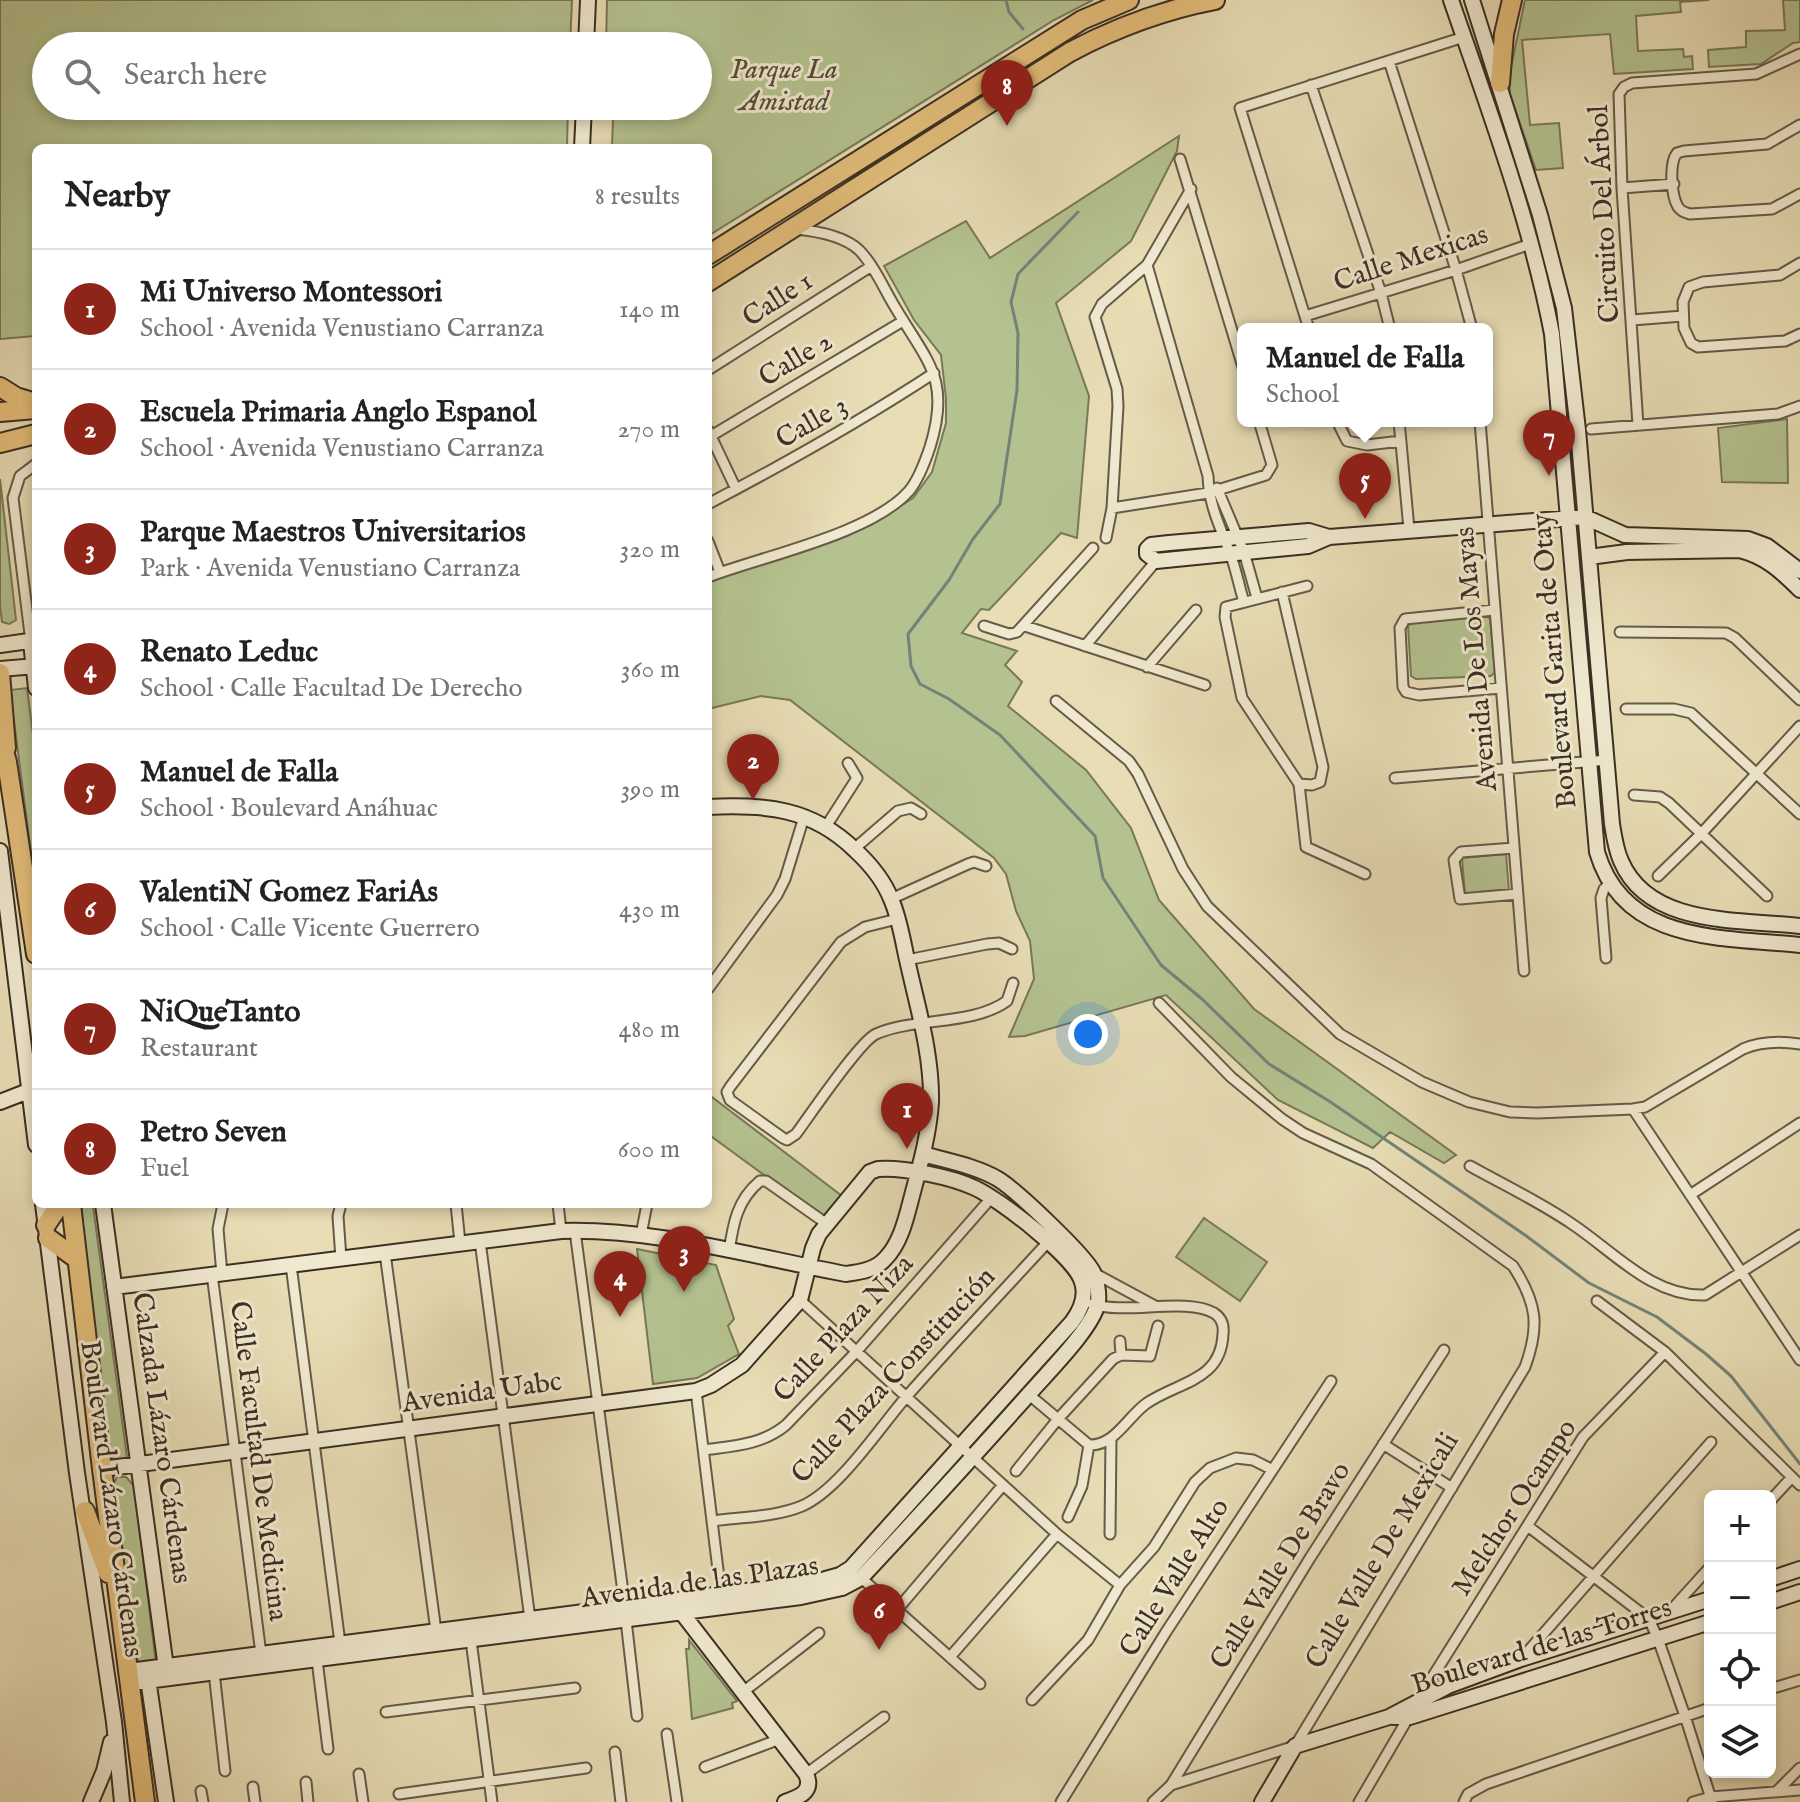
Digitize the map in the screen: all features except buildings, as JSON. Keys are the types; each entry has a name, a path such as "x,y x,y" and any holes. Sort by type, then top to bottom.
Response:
{"highway":[{"path":"712,252 1082,20 1129,0"},
{"path":"712,280 1114,25 1176,0"},
{"path":"1087,43 1147,17 1215,0"},
{"path":"1500,83 1504,34 1512,0"},
{"path":"992,102 988,87 1010,64"},
{"path":"0,387 32,404"},
{"path":"0,412 32,407"},
{"path":"0,435 32,434"},
{"path":"0,443 32,434"},
{"path":"0,671 7,762 32,928"},
{"path":"0,736 7,762"},
{"path":"58,1208 47,1232 77,1259"},
{"name":"Boulevard Lázaro Cárdenas","path":"71,1208 120,1605 139,1676 145,1802"},
{"path":"85,1511 120,1605"}],"street":[{"path":"587,32 588,0"},
{"name":"Boulevard Garita de Otay","path":"1451,0 1530,244 1552,334 1597,852 1610,883 1649,920 1674,929 1722,938 1800,945"},
{"name":"Boulevard Garita de Otay","path":"1472,0 1540,215 1564,308 1612,824 1621,862 1649,898 1668,908 1690,914 1800,926"},
{"path":"1307,323 1240,115 1242,106 1464,37"},
{"name":"Circuito Del Árbol","path":"1638,425 1618,102 1624,87 1632,83 1756,74 1800,54"},
{"path":"1389,61 1470,323"},
{"path":"1311,85 1388,323"},
{"path":"582,144 583,120"},
{"path":"1800,125 1767,144 1677,153 1672,163 1678,206 1690,214 1772,209 1800,194"},
{"path":"1180,159 1237,346"},
{"path":"1622,188 1674,184"},
{"path":"1106,538 1112,508 1118,406 1117,389 1095,317 1097,309 1147,265 1191,189"},
{"path":"712,575 823,539 875,517 896,504 911,490 920,474 935,432 939,395 934,373 870,267 858,250 844,241 794,229"},
{"name":"Calle Mexicas","path":"1305,316 1530,244"},
{"path":"1800,263 1780,275 1696,283 1684,294 1683,316 1687,336 1698,347 1785,341 1800,334"},
{"path":"1147,265 1208,476 1229,538 1257,598"},
{"name":"Calle 1","path":"712,367 870,267"},
{"path":"1632,320 1683,316"},
{"name":"Calle 2","path":"712,432 903,321"},
{"name":"Calle 3","path":"712,502 861,421 934,373"},
{"path":"1591,429 1778,414 1800,406"},
{"path":"1112,508 1214,492 1270,472 1272,465 1261,427"},
{"path":"1340,427 1347,441 1356,444 1401,441"},
{"path":"1400,427 1409,529"},
{"name":"Avenida De Los Mayas","path":"1480,427 1524,971"},
{"path":"712,437 736,489"},
{"path":"32,467 20,476 13,498 32,634"},
{"path":"1329,537 1309,531 1169,543 1148,547 1148,556 1163,561 1308,546 1329,537 1585,517 1625,535 1748,539 1767,546 1795,572 1800,590"},
{"path":"1625,535 1627,552"},
{"path":"1085,646 1163,561 1169,543"},
{"path":"984,626 1012,634 1025,626 1093,548"},
{"path":"1589,557 1627,552 1739,550 1795,572"},
{"path":"712,551 720,572"},
{"path":"1237,553 1244,602"},
{"path":"1307,586 1230,605 1226,607 1225,617 1242,698 1299,784 1306,847 1365,874"},
{"path":"1282,592 1323,767 1320,782 1299,784"},
{"path":"1147,667 1196,610"},
{"path":"1494,610 1405,619 1400,628 1403,687 1406,692 1419,695 1501,688"},
{"path":"1025,626 1205,685"},
{"path":"1620,632 1726,633 1800,700"},
{"path":"0,645 32,641"},
{"path":"0,671 32,666"},
{"path":"1056,701 1129,761 1183,869 1207,906 1340,1034 1422,1082 1469,1102 1510,1112 1633,1109 1645,1107 1758,1043 1800,1044"},
{"path":"1626,709 1674,709 1691,713 1800,814"},
{"path":"1658,876 1800,726"},
{"path":"1395,778 1608,760"},
{"path":"825,828 857,778 848,763"},
{"path":"1634,795 1660,797 1767,896"},
{"path":"114,1287 568,1231 597,1230 641,1235 846,1274 874,1267 885,1260 901,1234 923,1154 931,1100 929,1062 891,899 885,886 854,849 804,817 777,807 712,807"},
{"path":"854,849 898,811 911,808 921,814"},
{"path":"712,984 777,895 804,817"},
{"path":"1514,848 1461,852 1454,860 1460,899 1518,894"},
{"path":"0,851 32,1090 0,1102"},
{"path":"891,899 968,864 974,862 986,866"},
{"path":"1606,958 1600,904 1601,893 1610,883"},
{"path":"0,895 8,916"},
{"path":"897,919 865,927 841,942 727,1092 730,1100 783,1138 787,1140 796,1134 868,1039 877,1033 999,1007 1011,995 1013,983"},
{"path":"907,960 987,944 999,943 1012,949"},
{"name":"Calle Valle De Mexicali","path":"1159,1003 1231,1077 1282,1119 1303,1133 1371,1164 1513,1266 1527,1288 1535,1323 1535,1341 1525,1367 1262,1802"},
{"path":"1633,1109 1741,1274 1797,1348 1800,1360"},
{"path":"1690,1195 1800,1123"},
{"path":"923,1154 998,1179 1078,1253 1094,1273 1158,1308"},
{"path":"1470,1166 1571,1223 1643,1276 1672,1291 1690,1296 1705,1295 1800,1235"},
{"name":"Avenida Uabc","path":"102,1469 696,1391 742,1365 800,1300 815,1242 870,1172 886,1169 918,1174"},
{"path":"918,1174 960,1182 992,1197 1048,1242 1079,1275 1090,1304"},
{"path":"729,1252 735,1213 756,1183 766,1181 827,1224"},
{"name":"Calle Plaza Niza","path":"704,1450 760,1441 773,1435 856,1352 992,1197"},
{"name":"Boulevard Lázaro Cárdenas","path":"44,1208 114,1722 122,1802"},
{"name":"Calzada Lázaro Cárdenas","path":"104,1208 167,1672"},
{"name":"Calle Facultad De Medicina","path":"222,1208 218,1229 217,1274 261,1654"},
{"path":"340,1208 341,1259"},
{"path":"456,1208 460,1243"},
{"path":"559,1208 568,1231 598,1404 637,1716"},
{"path":"641,1235 646,1208"},
{"path":"480,1241 530,1619"},
{"name":"Calle Plaza Constitución","path":"712,1521 801,1507 816,1498 843,1472 906,1397 1048,1242"},
{"path":"385,1253 436,1631"},
{"path":"291,1265 340,1643"},
{"path":"1090,1304 1098,1295 1094,1273"},
{"path":"800,1300 1057,1534 1120,1585"},
{"path":"1597,1301 1665,1352 1800,1485"},
{"path":"1016,1384 1089,1445 1104,1443 1148,1403 1209,1370 1221,1355 1223,1325 1216,1314 1196,1308 1090,1304"},
{"name":"Avenida de las Plazas","path":"167,1672 214,1672 471,1640 721,1594 815,1582 856,1573 961,1446 1090,1304"},
{"name":"Avenida de las Plazas","path":"139,1676 261,1654 530,1619 682,1613 824,1593 856,1573 974,1457 1089,1322 1090,1304"},
{"path":"1016,1471 1113,1359 1121,1355 1150,1356 1158,1326"},
{"path":"1120,1341 1121,1355"},
{"name":"Calle Valle De Bravo","path":"1153,1802 1171,1785 1444,1350"},
{"name":"Melchor Ocampo","path":"1359,1802 1418,1700 1583,1437 1665,1352"},
{"name":"Calle Valle Alto","path":"1061,1802 1271,1469 1331,1381"},
{"path":"696,1391 721,1594"},
{"path":"1110,1534 1111,1439"},
{"path":"1521,1659 1711,1442"},
{"path":"1383,1444 1452,1488"},
{"path":"1068,1517 1082,1486 1089,1445"},
{"path":"1032,1700 1088,1640 1120,1585 1154,1547 1186,1493 1210,1468 1236,1458 1253,1460 1271,1469"},
{"path":"1776,1494 1792,1477"},
{"path":"896,1611 1003,1485"},
{"path":"1529,1527 1649,1619 1685,1716 1711,1799"},
{"path":"950,1657 1057,1534"},
{"path":"1776,1577 1800,1569"},
{"path":"856,1573 980,1684"},
{"path":"1668,1614 1704,1574"},
{"path":"1776,1600 1800,1592"},
{"name":"Boulevard de las Torres","path":"1171,1785 1389,1717 1418,1700 1521,1659 1704,1601"},
{"path":"682,1613 806,1774 808,1786 804,1799 785,1802"},
{"name":"Boulevard de las Torres","path":"1389,1717 1410,1717 1704,1624"},
{"path":"743,1692 819,1633"},
{"path":"471,1640 492,1802"},
{"path":"317,1660 328,1749"},
{"path":"214,1672 225,1771"},
{"path":"139,1676 166,1802"},
{"path":"1776,1687 1800,1680"},
{"path":"386,1712 575,1688"},
{"path":"1464,1802 1468,1794 1486,1784 1704,1710"},
{"path":"806,1774 884,1717"},
{"path":"91,1802 110,1750 114,1722"},
{"path":"667,1734 677,1802"},
{"path":"705,1767 780,1739"},
{"path":"615,1752 621,1802"},
{"path":"399,1794 586,1768"},
{"path":"1776,1792 1800,1768"},
{"path":"359,1774 363,1802"},
{"path":"306,1782 308,1802"},
{"path":"253,1787 255,1802"},
{"path":"1693,1802 1800,1790"}],"green space":[{"path":"0,0 572,0 571,32 32,32 32,120 568,120 567,144 32,144 32,336 0,339"},
{"name":"Parque La Amistad","path":"607,0 1093,0 1054,20 712,234 712,144 612,144 613,120 712,120 712,32 606,32"},
{"path":"1525,0 1709,0 1680,2 1681,12 1636,16 1638,51 1683,49 1684,57 1692,56 1693,69 1614,74 1610,34 1522,40 1530,125 1559,123 1563,168 1536,170 1510,94 1509,77"},
{"path":"1783,0 1800,0 1800,42 1793,43 1761,64 1709,67 1708,50 1746,47 1746,31 1785,30"},
{"path":"1179,136 1177,151 1131,241 1056,303 1089,396 1077,538 1061,533 989,610 981,609 962,633 1017,651 1005,665 1022,682 1008,706 1086,770 1131,828 1159,900 1254,1009 1456,1155 1444,1163 1390,1132 1373,1148 1278,1100 1166,995 1025,1036 1009,1037 1034,979 1030,941 1016,911 1006,874 994,858 790,700 761,696 712,708 712,577 871,525 913,498 932,472 946,423 941,355 914,320 884,266 966,221 990,258"},
{"path":"1787,419 1788,483 1722,482 1718,428"},
{"path":"0,479 16,620 9,624 2,622 0,605"},
{"path":"1487,615 1490,619 1495,672 1491,676 1416,679 1411,676 1408,626 1413,621"},
{"path":"27,688 32,727 32,860 10,690"},
{"path":"1506,854 1509,891 1465,894 1462,858"},
{"path":"712,1097 842,1196 824,1219 712,1137"},
{"path":"93,1208 127,1457 122,1461 113,1459 108,1448 80,1209"},
{"path":"1204,1218 1267,1262 1240,1301 1176,1257"},
{"path":"637,1249 716,1265 734,1319 728,1326 739,1354 697,1378 653,1384"},
{"path":"117,1477 126,1477 134,1486 156,1663 141,1666 137,1659 113,1485"},
{"path":"689,1640 737,1701 732,1703 733,1708 692,1719 686,1649 689,1649"}],"waterway":[{"path":"1006,0 1009,12 1023,29"},
{"path":"1078,212 1018,274 1011,302 1018,333 1017,390 1000,504 908,634 911,666 920,684 949,699 1000,735 1095,836 1103,878 1161,965 1202,999 1269,1064 1329,1101 1525,1235 1589,1283 1657,1317 1731,1376 1800,1464"}],"place":[{"name":"Petro Seven","path":"1007,126"},
{"name":"NiQueTanto","path":"1549,476"},
{"name":"Manuel de Falla","path":"1365,519"},
{"name":"Escuela Primaria Anglo Espanol","path":"753,800"},
{"name":"Mi Universo Montessori","path":"907,1149"},
{"name":"Parque Maestros Universitarios","path":"684,1292"},
{"name":"Renato Leduc","path":"620,1317"},
{"name":"ValentiN Gomez FariAs","path":"879,1650"}]}
